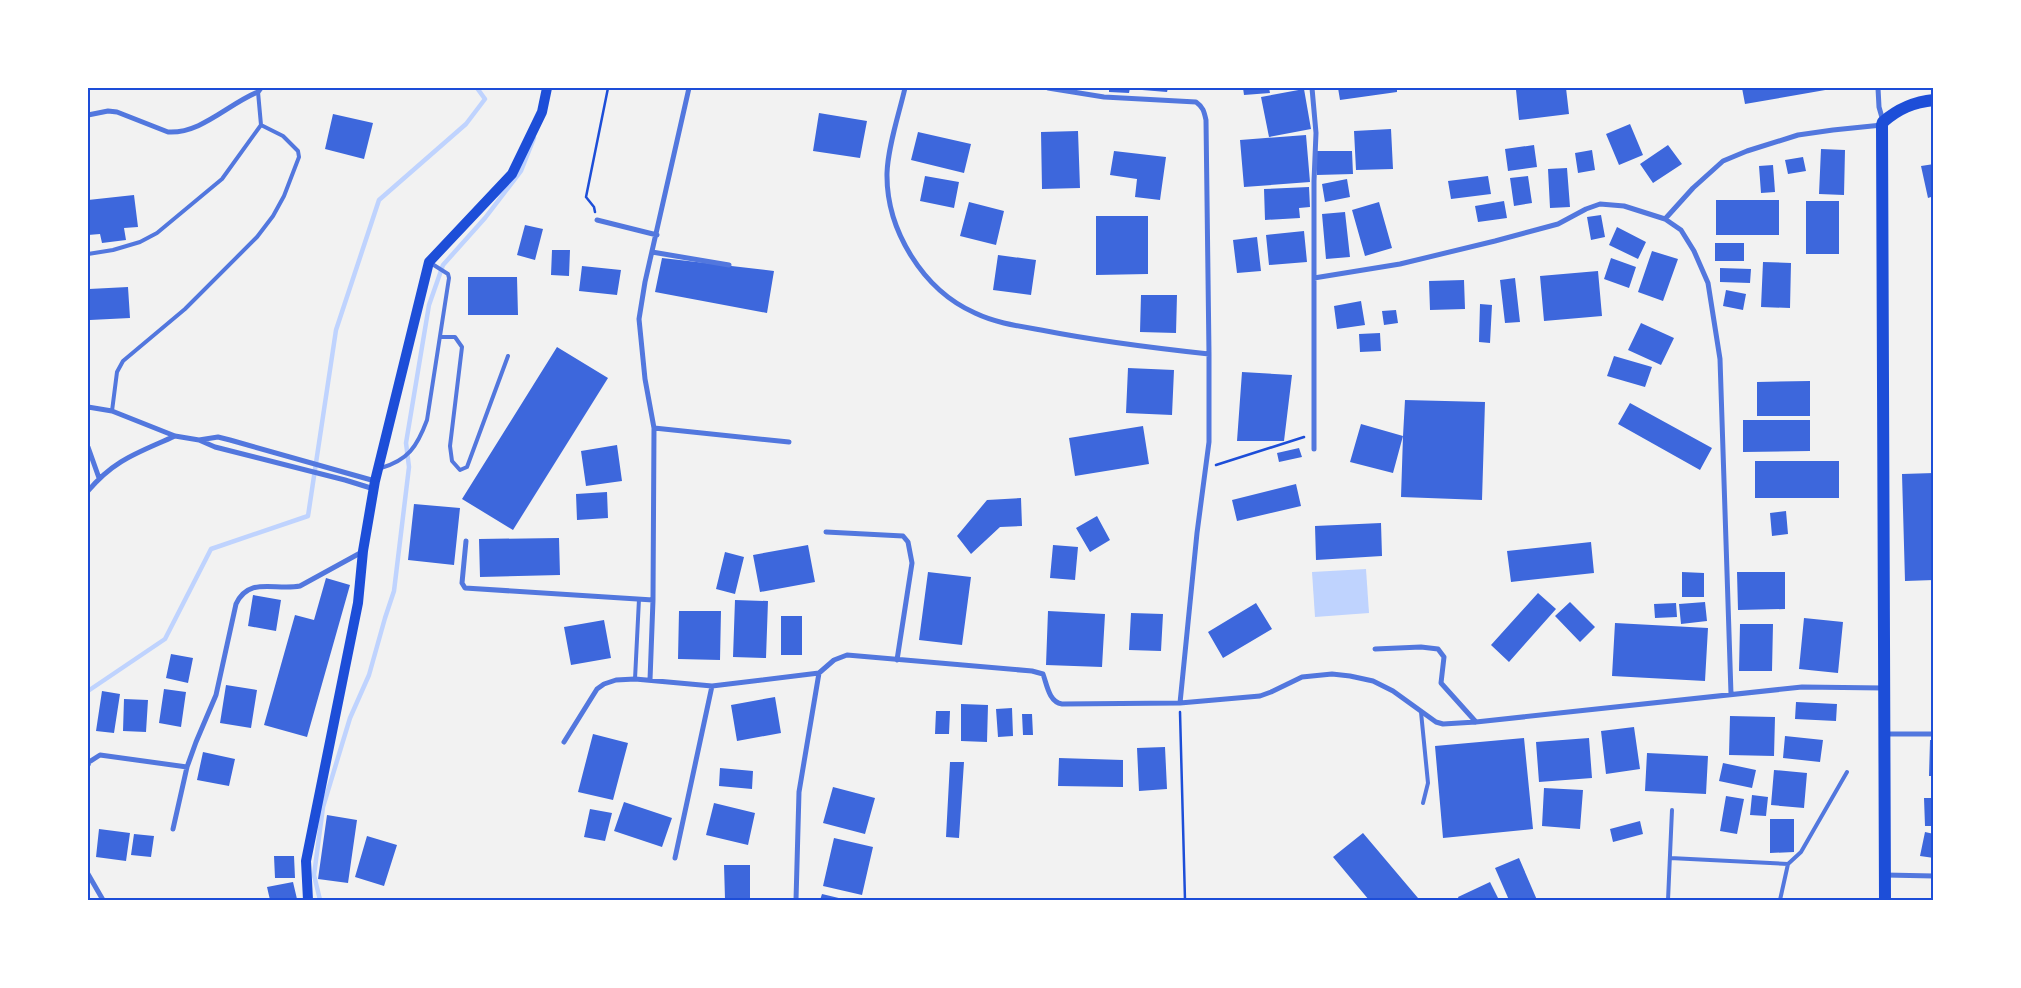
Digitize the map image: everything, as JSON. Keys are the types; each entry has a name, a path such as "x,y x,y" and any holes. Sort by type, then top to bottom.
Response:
{"main road":[{"path":"308,900 306,861 358,603 363,551 378,468 433,265 512,174 542,112 547,88"},
{"path":"1885,900 1882,124 1897,110 1922,101 1934,100"}],"street":[{"path":"650,680 653,600 654,428 645,379 639,320 652,252 689,88"},
{"path":"905,88 887,172 888,189 896,224 906,249 938,289 956,303 974,313 995,321 1091,340 1209,354"},
{"path":"1048,88 1104,97 1196,102 1202,106 1206,120 1209,442 1197,534 1180,703"},
{"path":"1093,88 1093,94"},
{"path":"1312,88 1316,133 1314,181 1314,449"},
{"path":"1665,219 1692,188 1722,161 1798,135 1882,124 1878,88"},
{"path":"88,115 108,111 117,112 168,132 176,133 187,131 260,90"},
{"path":"1314,278 1400,264 1495,241 1558,224 1586,209 1600,204 1624,206 1665,219 1681,230 1694,251 1708,282 1720,359 1731,694"},
{"path":"597,220 657,235"},
{"path":"652,252 729,264"},
{"path":"88,407 112,412 175,436 199,440 215,447 345,480 375,485"},
{"path":"654,428 789,442"},
{"path":"88,491 99,478 122,460 175,436"},
{"path":"199,440 218,437 246,444 347,472 375,485"},
{"path":"88,447 99,478"},
{"path":"826,532 903,536 908,542 912,563 897,660"},
{"path":"466,541 462,583 465,588 653,600"},
{"path":"173,829 187,767 216,696 236,604 240,595 247,589 256,586 292,588 300,586 363,551"},
{"path":"1375,649 1421,647 1438,649 1444,657 1441,683 1476,722"},
{"path":"564,742 597,689 616,680 650,680 712,686 820,673 834,660 847,654 1032,671 1043,674 1052,698 1056,703 1062,704 1180,703 1266,695 1302,677 1332,674 1373,681 1393,691 1432,720 1443,724 1802,687 1884,688"},
{"path":"796,900 799,792 820,673"},
{"path":"675,858 712,686"},
{"path":"1885,734 1934,734"},
{"path":"88,765 89,762 100,755 187,767"},
{"path":"88,874 103,900"},
{"path":"1885,875 1934,876"}],"lane":[{"path":"88,254 113,250 140,242 157,233 222,179 261,125 260,90"},
{"path":"112,412 117,372 123,361 185,310 257,237 273,216 284,196 299,158 298,151 283,136 261,125"},
{"path":"378,468 397,463 411,451 423,430 426,420 449,278 448,274 433,265"},
{"path":"440,336 455,337 462,347 450,446 452,461 460,470 467,468 508,356"},
{"path":"634,679 639,600"},
{"path":"1421,712 1428,783 1423,803"},
{"path":"1780,900 1788,864 1801,852 1847,772"},
{"path":"1668,900 1672,810"},
{"path":"1670,858 1788,864"}],"path":[{"path":"597,220 594,207 586,197 608,88"},
{"path":"1205,469 1314,434"},
{"path":"1180,703 1185,900"}],"water":[{"path":"1366,569 1369,613 1315,617 1312,572"}],"building":[{"path":"1109,88 1130,88 1129,93 1109,92"},
{"path":"1142,88 1168,88 1167,92 1142,90"},
{"path":"1243,88 1269,88 1270,93 1244,95"},
{"path":"1338,88 1397,88 1397,92 1340,100"},
{"path":"1566,88 1569,114 1519,120 1516,90"},
{"path":"1742,88 1831,88 1831,89 1745,104"},
{"path":"1304,89 1311,129 1269,137 1261,97"},
{"path":"819,113 867,121 860,158 813,151"},
{"path":"333,114 373,123 364,159 325,149"},
{"path":"1630,124 1643,155 1619,165 1606,134"},
{"path":"1391,129 1393,169 1356,170 1354,131"},
{"path":"1078,131 1080,188 1042,189 1041,132"},
{"path":"918,132 971,144 964,173 911,160"},
{"path":"1306,135 1310,182 1244,187 1240,140"},
{"path":"1534,145 1537,167 1508,171 1505,149"},
{"path":"1668,145 1682,164 1653,183 1640,164"},
{"path":"1821,149 1845,150 1844,195 1819,194"},
{"path":"1592,150 1595,170 1578,173 1575,153"},
{"path":"1114,151 1166,157 1160,200 1135,197 1137,179 1110,175"},
{"path":"1316,151 1352,151 1353,174 1317,175"},
{"path":"1803,157 1806,171 1788,174 1785,160"},
{"path":"1934,164 1934,196 1928,198 1921,166"},
{"path":"1773,165 1775,192 1761,193 1759,166"},
{"path":"1567,168 1570,207 1550,208 1548,169"},
{"path":"925,176 959,182 954,208 920,201"},
{"path":"1488,176 1491,194 1451,199 1448,181"},
{"path":"1528,176 1532,203 1514,206 1510,178"},
{"path":"1347,179 1350,197 1325,202 1322,184"},
{"path":"1309,187 1310,207 1299,208 1300,218 1265,220 1264,189"},
{"path":"134,195 138,227 124,228 126,240 102,243 100,234 88,235 88,200"},
{"path":"1716,200 1779,200 1779,235 1716,235"},
{"path":"1504,201 1507,218 1478,222 1475,206"},
{"path":"1806,201 1839,201 1839,254 1806,254"},
{"path":"969,202 1004,211 996,245 960,236"},
{"path":"1379,202 1392,248 1365,256 1352,210"},
{"path":"1345,212 1350,257 1326,259 1322,214"},
{"path":"1601,215 1605,237 1591,240 1587,217"},
{"path":"1096,216 1148,216 1148,274 1096,275"},
{"path":"525,225 543,229 535,260 517,255"},
{"path":"1617,227 1646,242 1638,259 1609,245"},
{"path":"1304,231 1307,262 1269,265 1266,235"},
{"path":"1257,237 1261,271 1237,273 1233,240"},
{"path":"1715,243 1744,243 1744,261 1715,261"},
{"path":"552,250 570,250 569,276 551,275"},
{"path":"1652,251 1678,259 1663,301 1638,292"},
{"path":"998,255 1036,260 1031,295 993,290"},
{"path":"662,258 774,271 767,313 655,292"},
{"path":"1611,258 1636,267 1629,288 1604,279"},
{"path":"1763,262 1791,263 1790,308 1761,307"},
{"path":"582,266 621,270 617,295 579,291"},
{"path":"1720,268 1751,269 1750,283 1720,282"},
{"path":"1598,271 1602,316 1544,321 1540,276"},
{"path":"468,277 517,277 518,315 468,315"},
{"path":"1515,278 1520,322 1505,323 1500,280"},
{"path":"1464,280 1465,309 1430,310 1429,281"},
{"path":"128,287 130,318 90,320 89,289"},
{"path":"1726,290 1746,294 1743,310 1723,306"},
{"path":"1141,295 1177,295 1176,333 1140,332"},
{"path":"1361,301 1365,325 1337,329 1334,306"},
{"path":"1480,304 1492,305 1490,343 1479,342"},
{"path":"1396,310 1398,323 1384,325 1382,311"},
{"path":"1641,323 1674,338 1661,365 1628,350"},
{"path":"1380,333 1381,351 1360,352 1359,334"},
{"path":"557,347 608,378 513,530 462,499"},
{"path":"1614,356 1652,367 1645,387 1607,376"},
{"path":"1128,368 1174,370 1172,415 1126,413"},
{"path":"1242,372 1292,375 1284,441 1237,441"},
{"path":"1810,381 1810,416 1757,416 1757,382"},
{"path":"1405,400 1485,402 1482,500 1401,497"},
{"path":"1630,403 1712,448 1700,470 1618,424"},
{"path":"1743,420 1810,420 1810,451 1743,452"},
{"path":"1361,424 1403,436 1393,473 1350,462"},
{"path":"1143,426 1149,464 1075,476 1069,438"},
{"path":"617,445 622,481 586,486 581,451"},
{"path":"1299,448 1302,457 1279,462 1277,453"},
{"path":"1755,461 1839,461 1839,498 1755,498"},
{"path":"1934,473 1934,580 1905,581 1902,474"},
{"path":"1296,484 1301,506 1237,521 1232,500"},
{"path":"607,492 608,518 577,520 576,494"},
{"path":"1021,498 1022,526 1000,527 971,554 957,536 987,500"},
{"path":"414,504 460,508 454,565 408,560"},
{"path":"1786,511 1788,534 1772,536 1770,513"},
{"path":"1097,516 1110,540 1090,552 1076,528"},
{"path":"1381,523 1382,556 1316,560 1315,526"},
{"path":"559,538 560,575 480,577 479,539"},
{"path":"1591,542 1594,573 1511,582 1507,551"},
{"path":"808,545 815,582 760,592 753,555"},
{"path":"1053,545 1078,547 1075,580 1050,578"},
{"path":"725,552 744,557 735,594 716,589"},
{"path":"928,572 971,577 962,645 919,640"},
{"path":"1682,572 1704,573 1704,597 1682,597"},
{"path":"1737,572 1785,572 1785,609 1738,610"},
{"path":"326,578 350,585 307,737 264,725 295,615 314,620"},
{"path":"1538,593 1556,609 1509,662 1491,645"},
{"path":"253,595 281,600 276,631 248,626"},
{"path":"735,600 768,601 766,658 733,657"},
{"path":"1570,602 1595,627 1580,642 1555,616"},
{"path":"1705,602 1707,621 1681,624 1679,604"},
{"path":"1256,603 1272,629 1223,658 1208,632"},
{"path":"1676,603 1677,617 1655,618 1654,604"},
{"path":"679,611 721,611 720,660 678,659"},
{"path":"1048,611 1105,614 1102,667 1046,665"},
{"path":"1131,613 1163,614 1161,651 1129,650"},
{"path":"781,616 802,616 802,655 781,655"},
{"path":"1804,618 1843,622 1838,673 1799,669"},
{"path":"604,620 611,658 571,665 564,627"},
{"path":"1615,623 1708,628 1705,681 1612,676"},
{"path":"1740,624 1773,624 1772,671 1739,671"},
{"path":"171,654 193,658 188,683 166,678"},
{"path":"226,685 257,690 251,728 220,723"},
{"path":"164,689 186,692 181,727 159,723"},
{"path":"102,691 120,694 114,733 96,731"},
{"path":"775,697 781,733 737,741 731,705"},
{"path":"124,699 148,700 146,732 123,731"},
{"path":"1796,702 1837,704 1836,721 1795,719"},
{"path":"961,704 988,705 987,742 961,741"},
{"path":"1012,708 1013,736 998,737 996,709"},
{"path":"936,711 950,711 949,734 935,734"},
{"path":"1022,714 1032,714 1033,735 1023,735"},
{"path":"1730,716 1775,717 1774,756 1729,755"},
{"path":"1634,727 1640,769 1606,774 1601,731"},
{"path":"593,734 628,743 613,800 578,792"},
{"path":"1785,736 1823,740 1820,762 1783,758"},
{"path":"1524,738 1533,829 1443,838 1435,746"},
{"path":"1589,738 1592,778 1539,782 1536,742"},
{"path":"1930,740 1934,740 1934,776 1929,776"},
{"path":"1165,747 1167,789 1139,791 1137,748"},
{"path":"203,752 235,759 229,786 197,780"},
{"path":"1647,753 1708,756 1706,794 1645,791"},
{"path":"1059,758 1123,760 1123,787 1058,786"},
{"path":"950,762 964,762 959,838 946,837"},
{"path":"1723,763 1756,770 1752,788 1719,781"},
{"path":"720,768 753,771 752,789 719,786"},
{"path":"1774,770 1807,773 1804,808 1771,805"},
{"path":"833,787 875,798 865,834 823,823"},
{"path":"1544,788 1583,790 1580,829 1542,826"},
{"path":"1752,795 1768,797 1766,816 1750,815"},
{"path":"1726,796 1744,799 1737,834 1720,831"},
{"path":"1924,798 1934,798 1934,826 1925,826"},
{"path":"624,802 672,818 662,847 614,831"},
{"path":"714,803 755,813 748,845 706,835"},
{"path":"590,809 612,813 605,841 584,837"},
{"path":"327,815 357,820 348,883 318,879"},
{"path":"1770,819 1794,819 1794,852 1770,853"},
{"path":"1640,821 1643,834 1613,842 1610,829"},
{"path":"99,829 130,833 126,861 96,857"},
{"path":"1925,832 1934,834 1934,858 1920,856"},
{"path":"1363,833 1418,898 1415,900 1369,900 1333,857"},
{"path":"134,834 154,836 151,857 131,855"},
{"path":"367,836 397,845 384,886 355,877"},
{"path":"834,838 873,847 862,895 823,886"},
{"path":"274,856 294,856 295,878 275,878"},
{"path":"1519,858 1537,900 1509,900 1495,868"},
{"path":"724,865 750,865 750,899 725,899"},
{"path":"293,882 297,899 270,900 267,887"},
{"path":"1490,882 1499,900 1459,900 1458,897"},
{"path":"822,894 847,900 820,900"}],"waterway":[{"path":"88,691 165,639 211,549 308,516 336,330 379,200 466,124 485,99 477,88"},
{"path":"320,900 314,875 323,807 350,718 369,675 394,591 409,467 406,443 429,305 443,265 485,218 521,171 534,138"}]}
